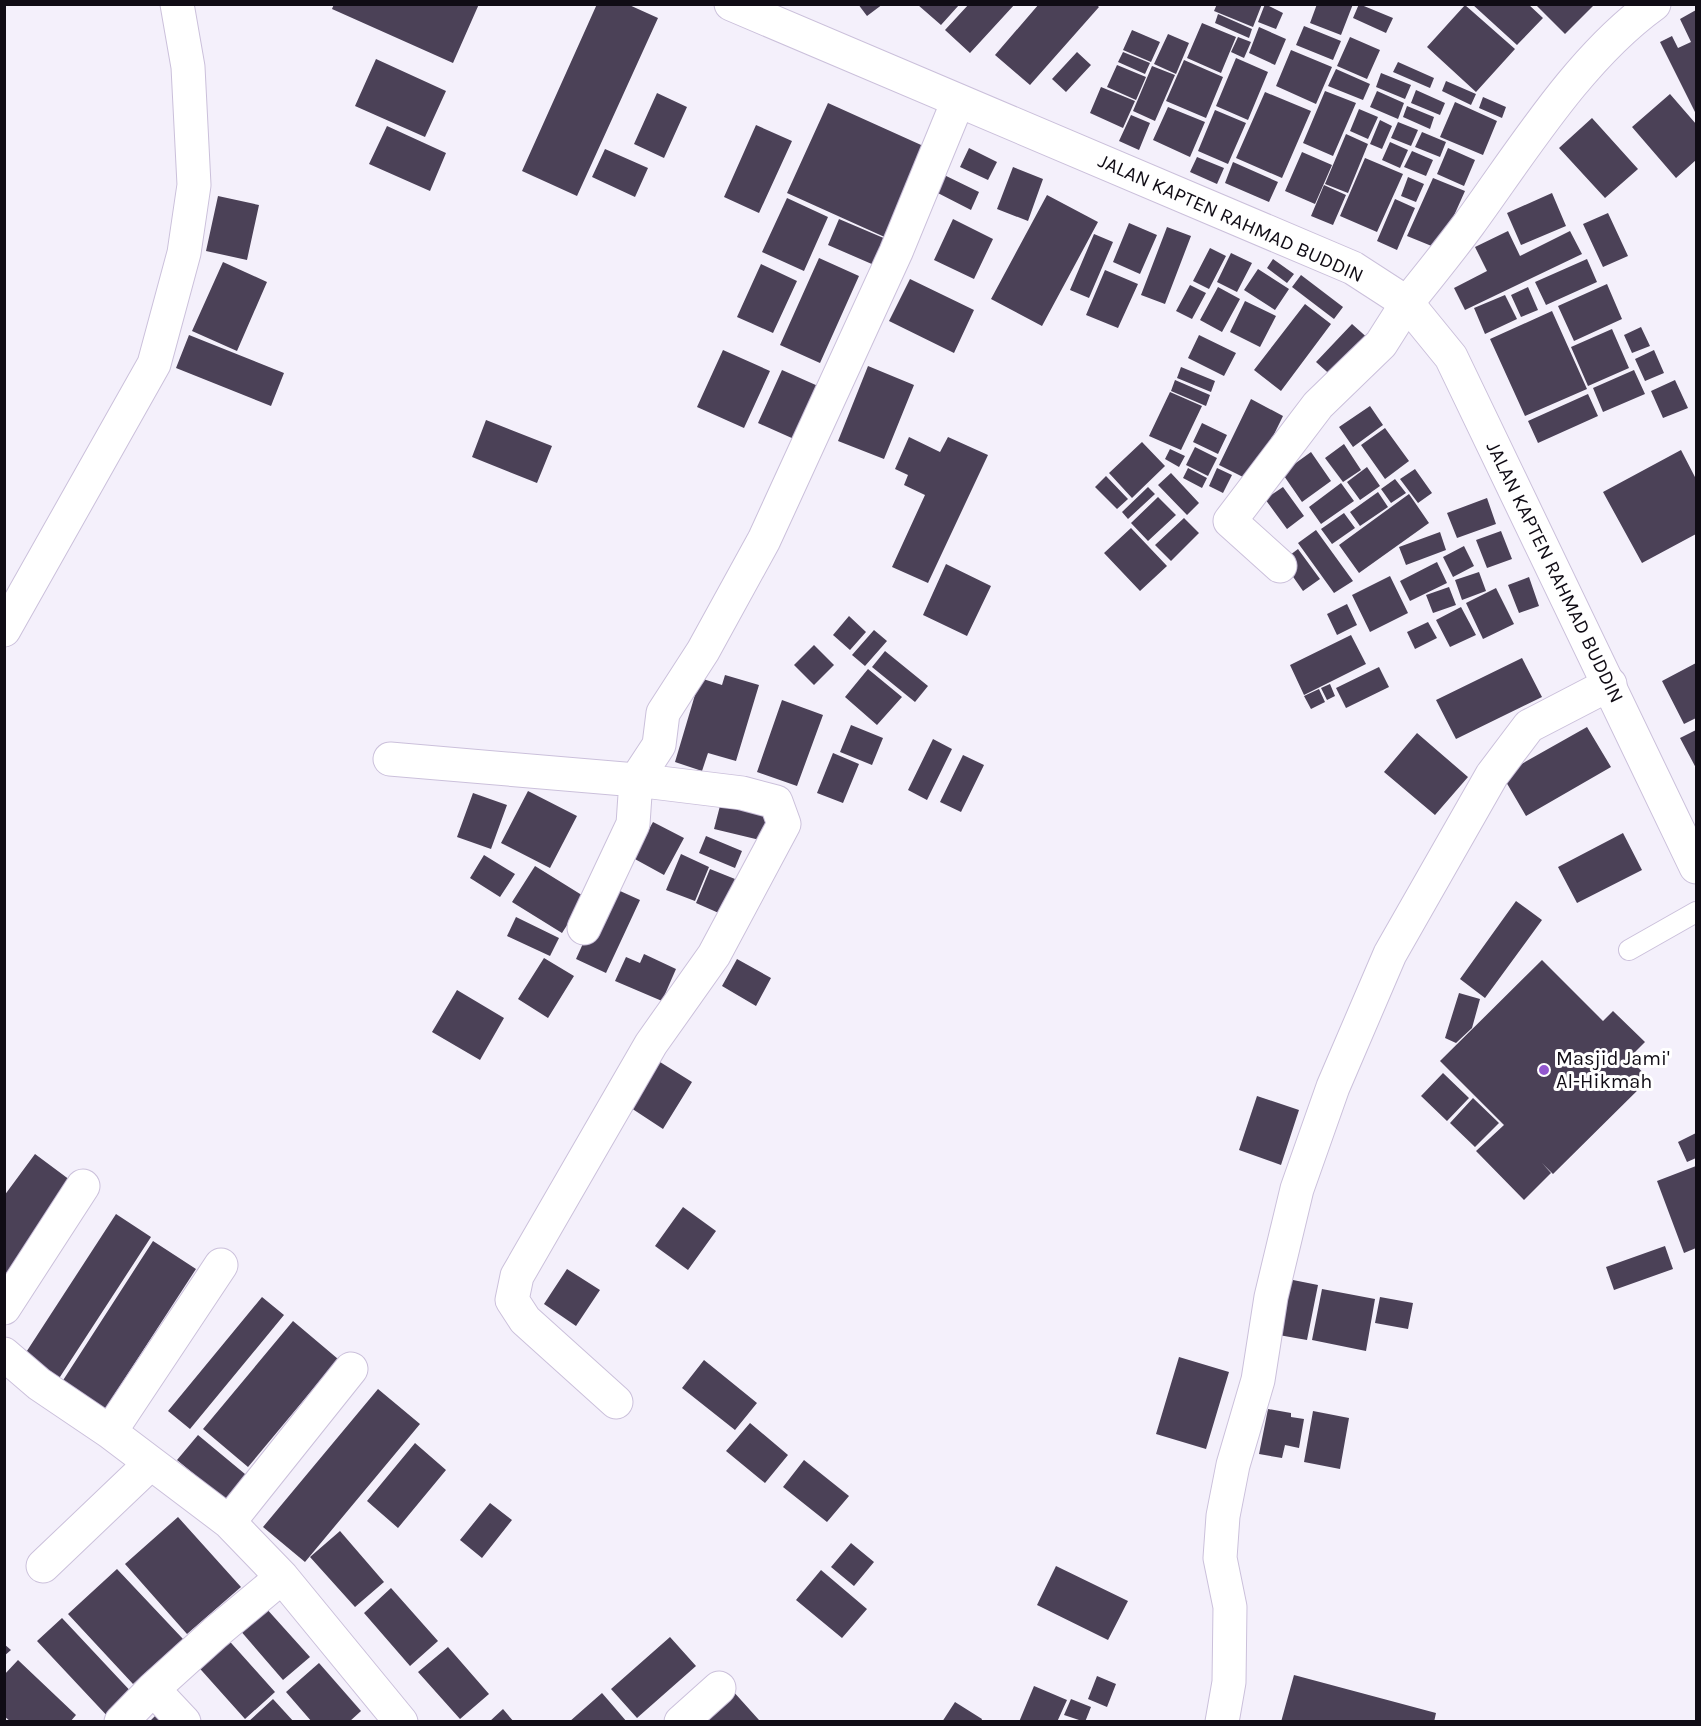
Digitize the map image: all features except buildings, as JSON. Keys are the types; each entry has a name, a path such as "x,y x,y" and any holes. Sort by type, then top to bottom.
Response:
{"street":[{"path":"4,630 154,364 184,253 194,185 188,67 177,4"},
{"name":"JALAN KAPTEN RAHMAD BUDDIN","path":"731,4 1353,268 1407,303 1450,357 1610,684 1696,867"},
{"path":"1280,566 1230,521 1317,405 1381,344 1407,303 1469,224 1531,134 1624,25 1654,4"},
{"path":"585,928 633,824 636,780 659,745 663,713 703,651 764,540 896,252 958,100"},
{"path":"1222,1722 1229,1682 1230,1607 1220,1558 1223,1516 1233,1465 1258,1380 1271,1297 1297,1190 1333,1087 1390,954 1492,775 1529,726 1610,684"},
{"path":"390,759 636,780 742,793 776,802 784,824 714,955 651,1044 517,1276 512,1300 525,1320 616,1401"},
{"path":"4,1308 83,1186"},
{"path":"110,1432 221,1265"},
{"path":"4,1354 39,1384 110,1432 229,1522 282,1577 401,1722"},
{"path":"229,1522 351,1369"},
{"path":"43,1566 151,1463"},
{"path":"122,1722 153,1689 282,1577"},
{"path":"681,1722 719,1688"},
{"path":"153,1689 184,1722"}],"lane":[{"path":"1629,950 1696,912"}],"place":[{"name":"Masjid Jami' Al-Hikmah","path":"1544,1070"}]}
